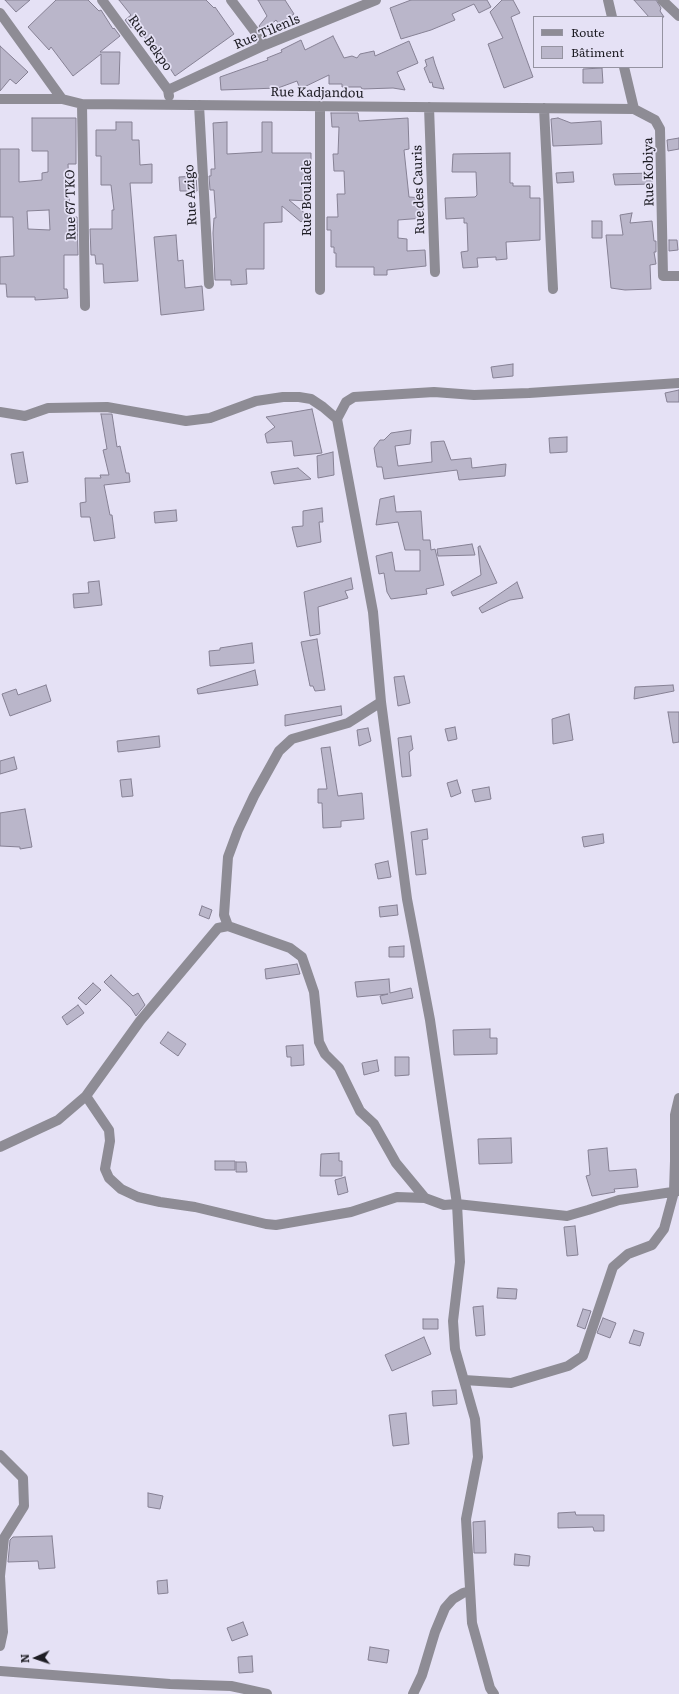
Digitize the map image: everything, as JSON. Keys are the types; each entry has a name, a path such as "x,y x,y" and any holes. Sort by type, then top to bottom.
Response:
{"street":[{"name":"Rue Bekpo","path":"102,0 168,90 171,105"},
{"path":"231,0 265,45"},
{"name":"Rue Tilenls","path":"168,90 265,45 376,0"},
{"path":"608,0 612,16"},
{"path":"662,0 679,16"},
{"path":"0,13 62,99"},
{"path":"624,68 634,109"},
{"name":"Rue Kadjandou","path":"0,99 62,99 82,104 634,109"},
{"name":"Rue 67 TKO","path":"82,104 85,306"},
{"name":"Rue Azigo","path":"199,105 209,284"},
{"name":"Rue Boulade","path":"320,106 320,290"},
{"name":"Rue des Cauris","path":"429,107 435,272"},
{"path":"544,108 553,289"},
{"name":"Rue Kobiya","path":"634,109 655,120 660,129 664,276 679,276"},
{"path":"336,419 346,402 354,397 434,392 474,395 513,394 679,383"},
{"path":"0,412 25,416 48,408 106,407 186,421 210,418 256,401 291,397 311,399 323,407 336,419 373,612 381,702 407,898 430,1020 456,1204 460,1262 453,1321 455,1349 475,1419 478,1457 466,1519 472,1623 491,1692"},
{"path":"228,926 224,915 228,857 238,830 254,796 279,751 292,739 348,723 381,702"},
{"path":"0,1147 58,1120 86,1096 150,1009 218,928 228,926 290,948 302,957 314,992 319,1042 325,1054 339,1068 360,1110 374,1124 396,1163 425,1198"},
{"path":"86,1096 109,1130 110,1141 105,1170 109,1178 121,1189 138,1197 195,1207 266,1224 276,1225 351,1212 397,1197 425,1198 444,1205 456,1204 567,1216 619,1200 676,1192"},
{"path":"464,1380 511,1383 568,1366 582,1356 613,1267 628,1254 652,1245 664,1229 676,1192 675,1115 679,1098"},
{"path":"0,1455 23,1478 24,1506 4,1538 0,1576 3,1632 0,1646"},
{"path":"413,1694 422,1675 435,1632 445,1608 453,1599 463,1592 470,1591"},
{"path":"0,1671 170,1684 231,1686 267,1694"}],"building":[{"path":"5,0 30,0 16,12"},
{"path":"56,0 88,0 99,11 101,10 113,29 114,28 120,36 100,52 120,52 119,84 101,84 101,54 73,76 51,47 49,50 28,27"},
{"path":"119,0 206,0 214,8 215,7 234,34 175,76 152,41 149,43 135,25 131,28 125,20 131,15"},
{"path":"258,0 285,0 294,14 279,24 276,20 263,32 259,26 267,16"},
{"path":"411,0 487,0 491,7 479,13 474,4 452,14 455,20 431,30 401,39 390,8"},
{"path":"502,0 513,0 520,13 511,17 533,77 504,88 488,44 503,38 490,12"},
{"path":"634,0 656,0 664,17 648,16"},
{"path":"333,36 344,58 352,56 357,58 360,54 374,51 375,56 409,41 418,63 397,72 405,90 393,88 362,89 361,87 342,87 342,84 329,84 329,75 300,89 297,81 278,88 221,90 220,77 268,60 267,58 282,52 281,50 301,40 305,50"},
{"path":"0,46 28,72 16,84 10,79 0,91"},
{"path":"433,57 444,89 433,87 432,82 430,83 424,68 427,66 425,60"},
{"path":"602,68 603,83 583,83 583,69"},
{"path":"331,113 358,113 359,121 408,118 409,149 404,150 409,197 423,198 424,218 398,220 398,238 407,239 407,251 425,250 426,266 387,270 387,275 374,275 374,267 336,267 336,253 334,253 334,247 331,247 331,230 327,230 327,217 338,217 337,194 345,194 344,171 334,171 333,154 338,154 339,127 332,127"},
{"path":"32,118 76,118 76,164 68,164 70,217 77,217 78,255 64,255 64,289 67,289 68,298 35,300 35,297 7,297 6,284 0,284 0,257 14,256 13,217 0,217 0,149 19,149 19,182 42,180 42,173 48,172 48,151 32,151","holes":["49,210 50,230 28,229 27,211"]},
{"path":"558,118 571,123 601,121 602,144 553,146 551,119"},
{"path":"116,122 132,122 132,140 139,140 140,165 152,164 152,183 130,183 138,281 104,283 103,264 96,264 95,255 91,255 90,229 112,229 112,210 114,210 111,185 101,185 101,156 96,156 96,130 116,130"},
{"path":"227,122 227,154 262,152 262,122 272,122 272,153 311,153 311,168 307,168 309,201 289,200 307,215 301,222 282,206 282,222 264,223 264,269 246,269 247,284 231,285 231,280 215,280 213,233 214,218 216,218 214,190 210,190 209,176 211,176 211,169 215,169 213,123"},
{"path":"679,138 679,149 668,151 667,140"},
{"path":"510,153 510,183 513,183 513,186 530,186 530,198 540,198 540,240 506,242 507,259 496,260 496,257 477,258 478,267 463,268 461,252 468,251 467,223 464,223 464,218 446,219 445,198 475,197 477,195 476,172 452,172 453,154"},
{"path":"573,172 574,182 557,183 556,173"},
{"path":"652,173 652,184 615,185 613,174"},
{"path":"196,176 197,191 180,191 179,177"},
{"path":"632,213 630,223 652,221 654,241 656,241 656,252 654,252 656,264 650,265 651,289 625,290 611,288 606,235 623,235 620,215"},
{"path":"592,221 602,221 602,238 592,238"},
{"path":"176,235 178,261 183,260 185,288 202,286 204,310 161,315 154,237"},
{"path":"669,240 677,240 678,250 669,251"},
{"path":"513,364 513,376 493,378 491,367"},
{"path":"679,390 679,402 667,402 665,393"},
{"path":"312,409 322,453 294,456 292,441 267,443 265,434 275,427 266,417"},
{"path":"101,414 112,414 117,447 120,446 126,473 129,473 130,482 104,485 110,515 112,515 115,538 94,541 90,517 81,517 80,503 86,502 85,478 101,478 100,475 109,475 103,450 107,449"},
{"path":"411,430 410,444 395,446 398,466 432,462 431,442 444,441 451,460 471,458 472,468 506,464 505,476 459,480 457,470 384,479 382,467 377,467 374,448 380,440 384,440 391,433"},
{"path":"567,437 567,452 550,453 549,438"},
{"path":"23,452 28,482 16,484 11,454"},
{"path":"333,452 334,475 318,478 317,456"},
{"path":"298,468 311,479 274,484 271,472"},
{"path":"394,496 396,512 421,511 423,540 430,540 431,550 435,549 444,585 426,589 427,594 391,599 387,592 384,573 379,574 376,556 392,552 395,571 420,571 420,550 405,550 398,522 376,525 380,499"},
{"path":"322,508 323,522 319,522 321,542 297,547 292,527 303,526 303,511"},
{"path":"176,510 177,521 155,523 154,512"},
{"path":"472,544 475,555 438,556 437,549"},
{"path":"480,546 497,583 453,596 451,592 481,575 478,547"},
{"path":"351,578 353,589 345,591 348,598 318,607 320,634 310,636 304,592"},
{"path":"99,581 102,605 74,608 73,594 89,593 88,582"},
{"path":"517,582 523,598 510,600 482,613 479,608"},
{"path":"317,639 325,690 315,691 313,686 310,686 301,642"},
{"path":"252,643 254,663 210,666 209,651"},
{"path":"255,670 258,685 198,694 197,689"},
{"path":"404,676 410,703 398,706 394,677"},
{"path":"46,685 51,701 10,716 2,694 16,689 18,695"},
{"path":"673,685 674,691 634,699 635,687"},
{"path":"341,706 342,715 285,726 285,715"},
{"path":"668,712 679,712 679,742 673,743"},
{"path":"569,714 573,740 553,744 552,719"},
{"path":"455,727 457,739 448,741 445,729"},
{"path":"368,728 371,741 359,746 357,730"},
{"path":"159,736 160,747 118,752 117,741"},
{"path":"411,736 413,749 409,752 411,776 402,777 398,738"},
{"path":"330,747 338,796 362,793 364,819 341,821 341,827 323,828 322,803 318,803 318,789 327,789 321,748"},
{"path":"14,757 17,769 0,774 0,761"},
{"path":"131,779 133,796 122,797 120,780"},
{"path":"457,780 461,793 451,797 447,783"},
{"path":"489,787 491,799 475,802 472,790"},
{"path":"25,809 32,847 20,849 20,847 0,846 0,813"},
{"path":"427,829 428,839 422,840 426,874 416,875 411,832"},
{"path":"603,834 604,843 584,847 582,837"},
{"path":"388,861 391,877 378,879 375,864"},
{"path":"397,905 398,915 380,917 379,907"},
{"path":"202,906 212,910 209,919 199,915"},
{"path":"404,946 404,957 389,957 389,947"},
{"path":"297,964 300,974 266,979 265,969"},
{"path":"111,975 133,996 138,993 145,1005 136,1016 131,1008 104,982"},
{"path":"389,979 390,993 411,988 413,998 382,1004 380,996 388,994 357,997 355,982"},
{"path":"93,983 101,990 86,1005 78,998"},
{"path":"78,1005 84,1013 67,1025 62,1017"},
{"path":"490,1029 490,1038 497,1038 497,1054 454,1055 453,1030"},
{"path":"168,1032 186,1044 178,1056 160,1043"},
{"path":"303,1045 304,1065 291,1066 291,1057 287,1057 286,1046"},
{"path":"395,1057 409,1057 409,1075 395,1076"},
{"path":"377,1060 379,1071 364,1075 362,1063"},
{"path":"511,1138 512,1163 479,1164 478,1139"},
{"path":"607,1148 609,1171 636,1169 638,1187 614,1189 615,1192 592,1196 586,1176 590,1175 588,1150"},
{"path":"339,1153 339,1161 342,1161 342,1176 320,1176 321,1154"},
{"path":"215,1161 235,1161 235,1170 215,1170"},
{"path":"236,1162 246,1162 247,1172 236,1172"},
{"path":"345,1177 348,1192 338,1195 335,1180"},
{"path":"575,1226 578,1255 567,1256 564,1227"},
{"path":"498,1288 517,1289 516,1299 497,1298"},
{"path":"483,1306 485,1335 476,1336 473,1307"},
{"path":"583,1309 591,1311 585,1329 577,1326"},
{"path":"603,1318 616,1323 610,1338 597,1333"},
{"path":"423,1319 438,1319 438,1329 423,1329"},
{"path":"634,1330 644,1333 640,1346 629,1343"},
{"path":"424,1337 431,1354 392,1371 385,1355"},
{"path":"456,1390 457,1404 433,1406 432,1391"},
{"path":"406,1413 409,1444 393,1446 389,1415"},
{"path":"148,1493 163,1496 160,1509 148,1507"},
{"path":"575,1512 576,1515 604,1515 604,1531 594,1531 593,1527 558,1528 558,1513"},
{"path":"485,1521 486,1553 474,1553 473,1522"},
{"path":"52,1536 55,1568 39,1569 38,1561 8,1562 10,1540 13,1537"},
{"path":"515,1554 530,1556 529,1566 514,1565"},
{"path":"167,1580 168,1593 158,1594 157,1581"},
{"path":"243,1622 248,1635 232,1641 227,1628"},
{"path":"370,1647 389,1650 387,1663 368,1660"},
{"path":"252,1656 253,1672 239,1673 238,1657"}]}
